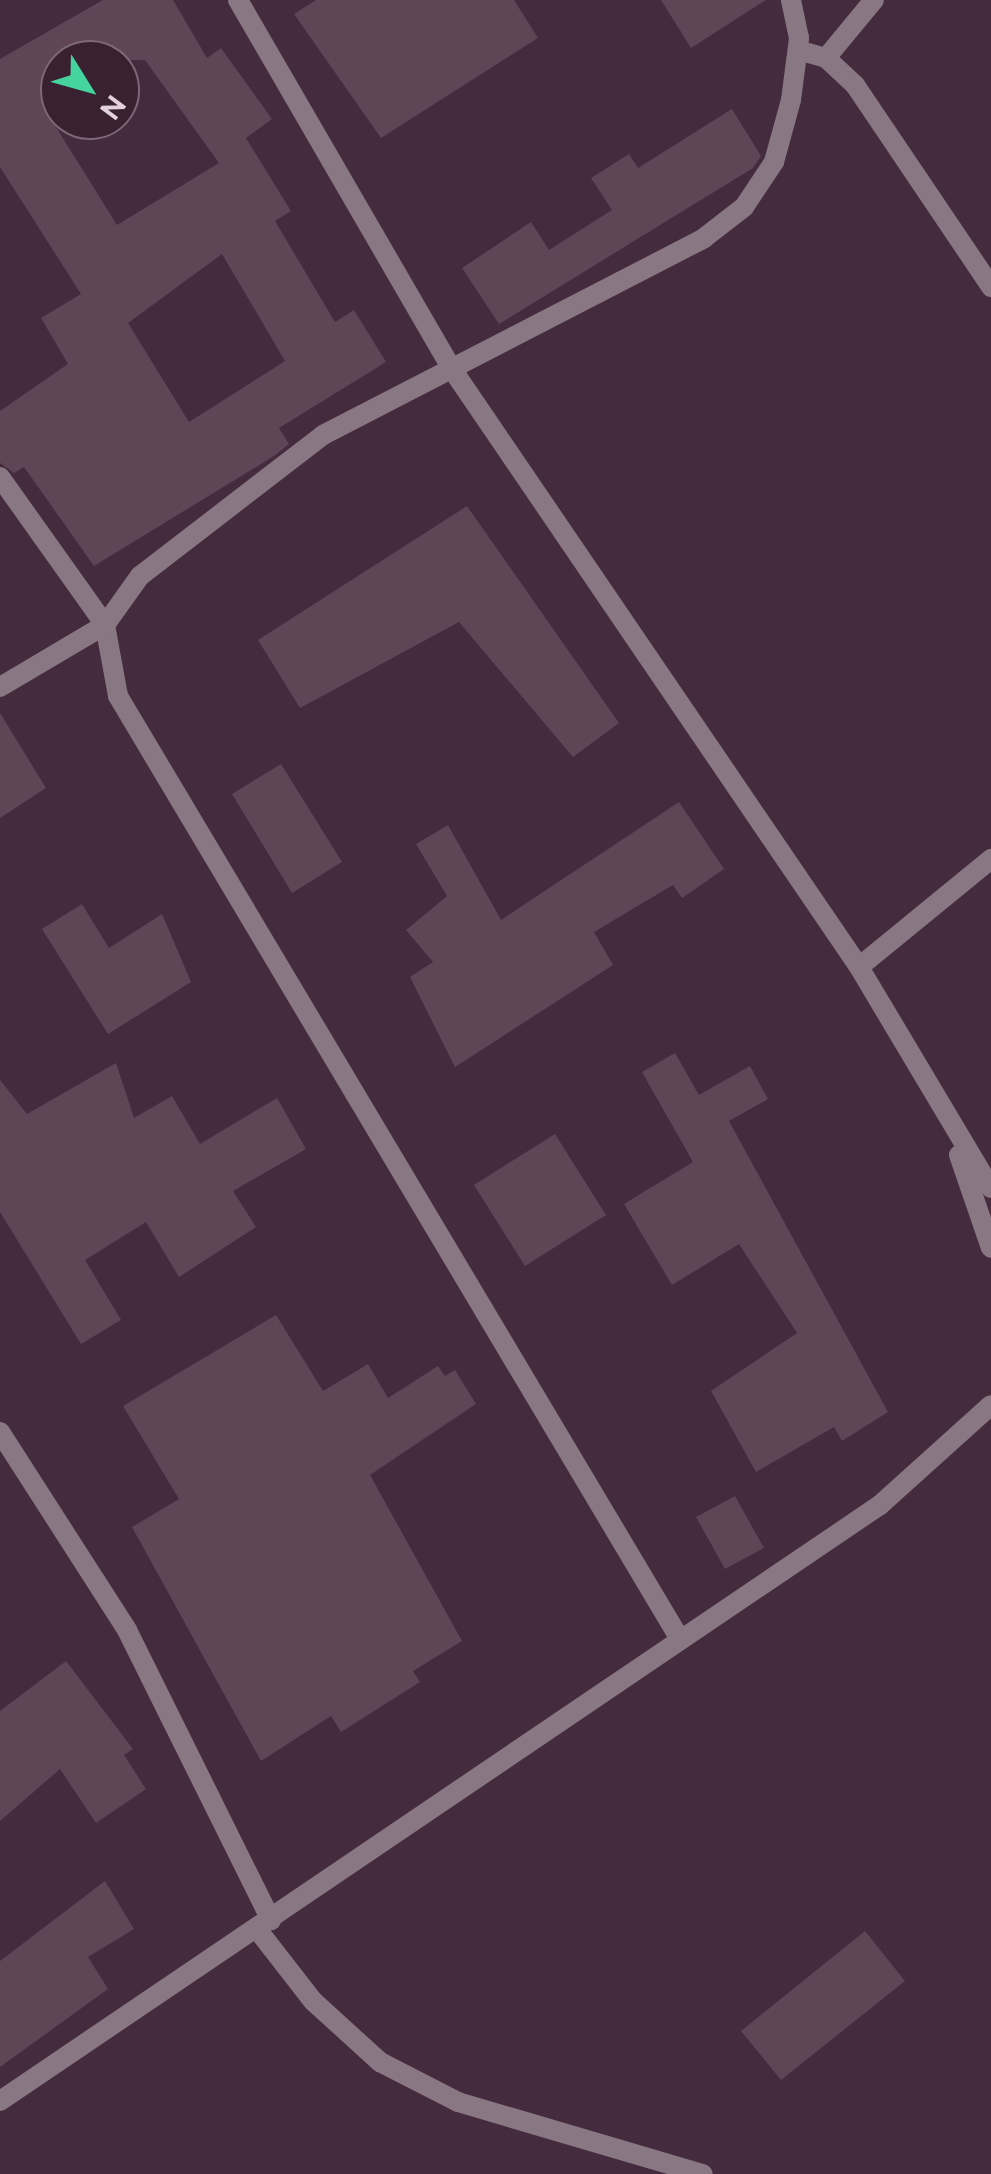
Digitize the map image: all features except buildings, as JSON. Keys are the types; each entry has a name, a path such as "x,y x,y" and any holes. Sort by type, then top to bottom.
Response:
{"street":[{"path":"238,0 452,370 859,967 952,1136 991,1188"},
{"path":"0,687 105,625 140,576 322,435 704,238 744,207 774,162 798,50 791,0"},
{"path":"826,58 874,0"},
{"path":"798,50 826,58 903,149 991,287"},
{"path":"0,478 105,625 118,696 222,879 677,1634"},
{"path":"859,967 991,859"},
{"path":"952,1136 991,1248"},
{"path":"0,2102 264,1925 677,1634 880,1505 991,1405"},
{"path":"0,1432 127,1630 264,1925 314,2001 380,2062 458,2102 704,2174"}]}
